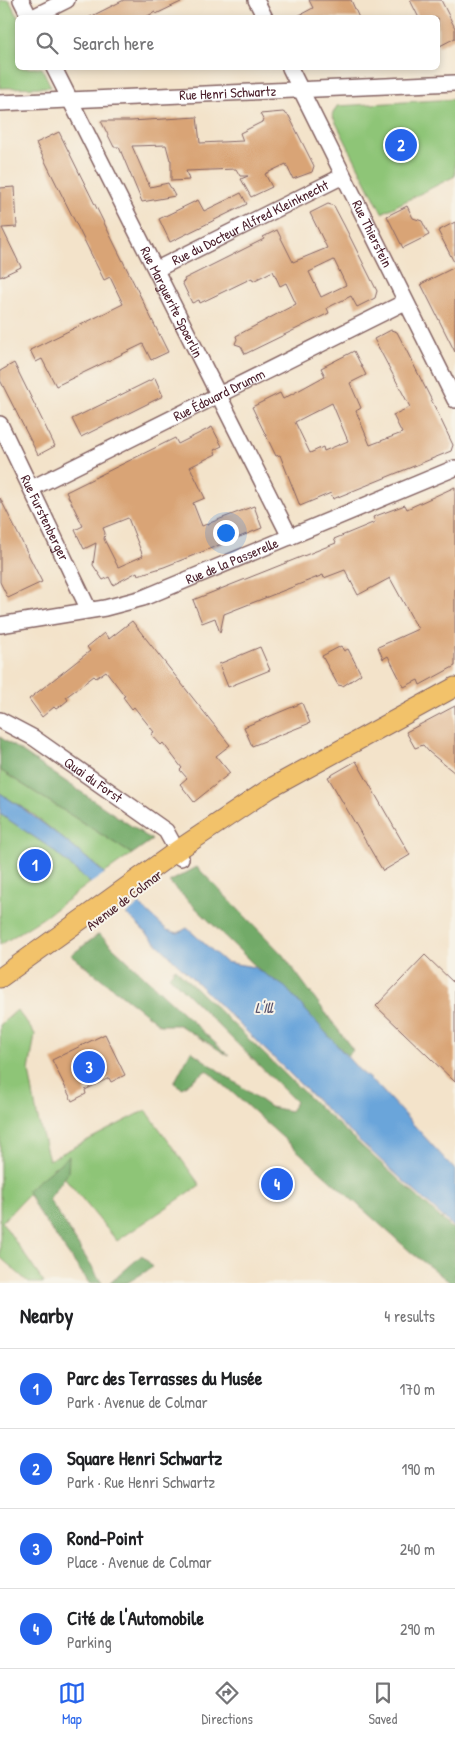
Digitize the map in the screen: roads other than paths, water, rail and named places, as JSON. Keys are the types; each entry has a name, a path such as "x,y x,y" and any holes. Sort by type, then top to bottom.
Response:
{"main road":[{"name":"Avenue de Colmar","path":"0,978 60,941 269,789 357,739 455,687"},
{"name":"Avenue de Colmar","path":"0,993 88,915 174,858"}],"street":[{"path":"21,0 28,15"},
{"path":"36,15 67,0"},
{"path":"256,0 264,15"},
{"name":"Rue Marguerite Spoerlin","path":"55,70 157,269 290,537"},
{"name":"Rue Thierstein","path":"291,70 455,400"},
{"name":"Rue Henri Schwartz","path":"0,103 455,83"},
{"name":"Rue du Docteur Alfred Kleinknecht","path":"157,269 343,176"},
{"name":"Rue Édouard Drumm","path":"32,488 405,302"},
{"name":"Rue Furstenberger","path":"0,424 89,610"},
{"name":"Rue de la Passerelle","path":"0,625 89,610 143,598 455,468"},
{"name":"Quai du Forst","path":"0,720 34,738 166,831 174,858"}],"water":[{"name":"L'Ill","path":"0,793 66,841 167,930 178,933 187,928 225,962 254,967 285,987 359,1070 378,1086 455,1170 455,1228 340,1123 133,920 49,847 0,814"}],"place":[{"name":"Square Henri Schwartz","path":"401,145"},
{"name":"Parc des Terrasses du Musée","path":"35,865"},
{"name":"Rond-Point","path":"89,1067"},
{"name":"Cité de l'Automobile","path":"277,1184"}]}
